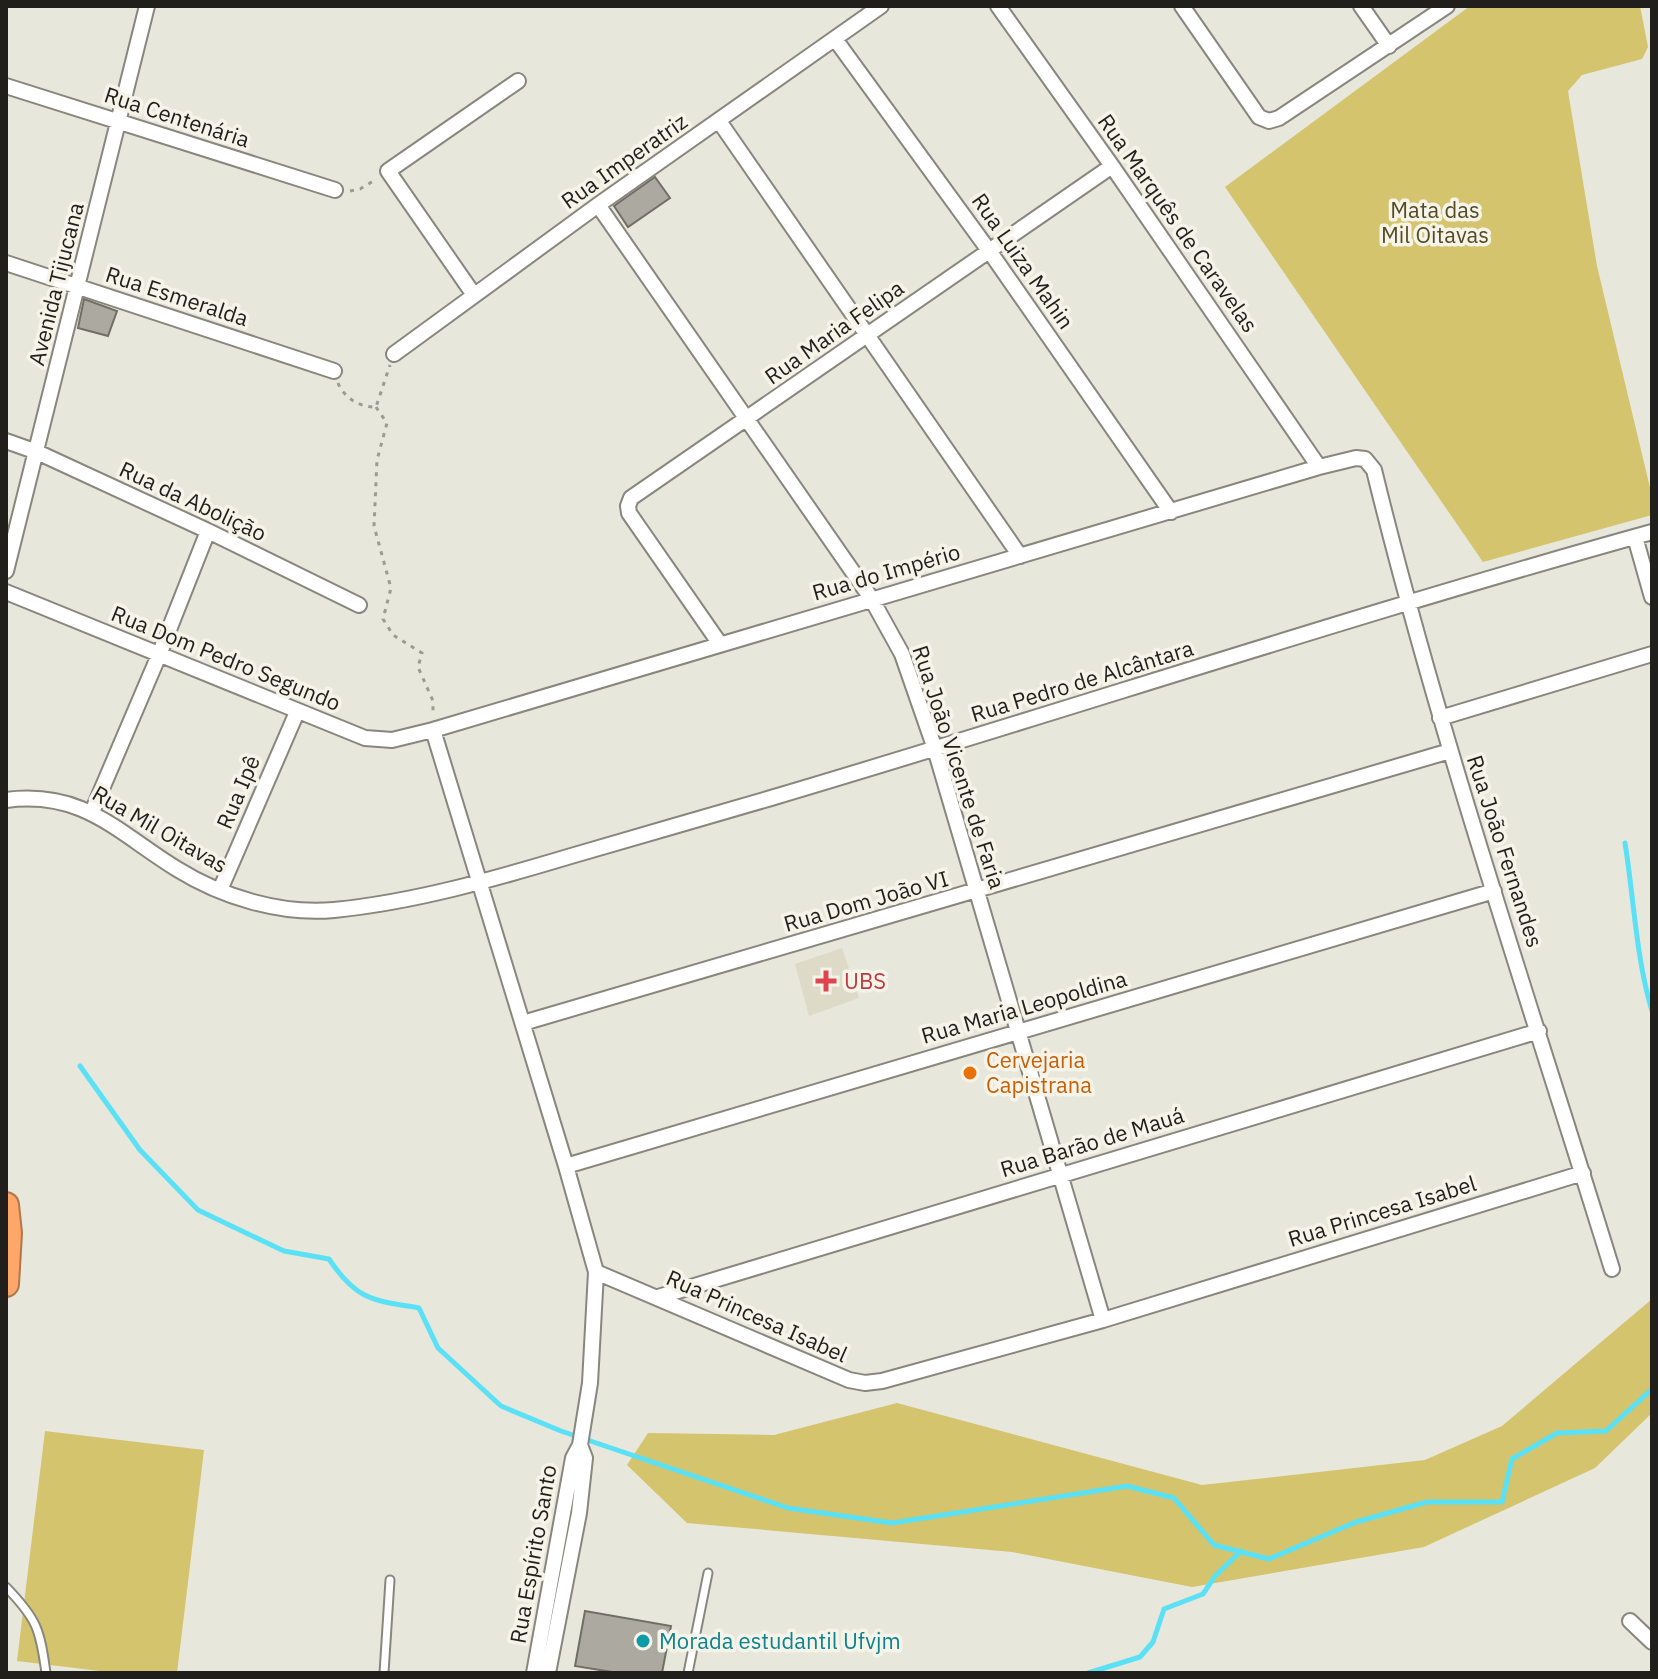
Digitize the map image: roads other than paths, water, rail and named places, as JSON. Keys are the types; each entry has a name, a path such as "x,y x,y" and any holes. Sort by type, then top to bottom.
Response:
{"highway":[{"path":"6,1205 9,1233 6,1284"}],"street":[{"name":"Avenida Tijucana","path":"6,571 147,6"},
{"name":"Rua Imperatriz","path":"394,354 598,205 881,6"},
{"name":"Rua Marquês de Caravelas","path":"998,6 1319,467"},
{"path":"1182,6 1257,114 1269,121 1279,118 1447,6"},
{"path":"1361,6 1389,46"},
{"name":"Rua Luiza Mahin","path":"835,39 990,252 1171,512"},
{"path":"474,295 388,171 518,81"},
{"name":"Rua Centenária","path":"6,86 335,190"},
{"path":"719,121 1020,556"},
{"name":"Rua Maria Felipa","path":"720,644 629,513 631,498 1112,166"},
{"name":"Rua João Vicente de Faria","path":"598,205 871,598 902,654 935,749 1103,1320"},
{"name":"Rua Esmeralda","path":"6,263 334,371"},
{"name":"Rua da Abolição","path":"6,441 37,452 208,531 359,605"},
{"name":"Rua do Império","path":"433,730 871,598 1353,459"},
{"name":"Rua João Fernandes","path":"1353,459 1365,459 1374,470 1407,604 1440,718 1612,1269"},
{"path":"92,812 208,531"},
{"name":"Rua Pedro de Alcântara","path":"479,883 1652,532"},
{"path":"1635,537 1652,597"},
{"name":"Rua Dom Pedro Segundo","path":"6,592 297,712 374,739 392,740 433,730"},
{"path":"1440,718 1652,654"},
{"name":"Rua Ipê","path":"220,890 297,712"},
{"path":"433,730 596,1272"},
{"name":"Rua Dom João VI","path":"523,1023 1450,751"},
{"name":"Rua Mil Oitavas","path":"6,800 44,797 92,812 179,870 220,890 272,906 309,911 364,906 479,883"},
{"name":"Rua Maria Leopoldina","path":"566,1166 1494,891"},
{"name":"Rua Barão de Mauá","path":"658,1297 1539,1031"},
{"name":"Rua Princesa Isabel","path":"596,1272 849,1380 860,1383 882,1381 1103,1320 1583,1173"},
{"name":"Rua Espírito Santo","path":"534,1673 573,1458 580,1443 583,1424 592,1360 596,1272"},
{"name":"Rua Espírito Santo","path":"548,1673 579,1513 585,1458 580,1443"},
{"path":"1630,1621 1652,1642"}],"lane":[{"path":"688,1673 708,1573"},
{"path":"384,1673 390,1580"},
{"path":"6,1587 31,1614 38,1627 46,1673"}],"waterway":[{"path":"1625,843 1639,949 1652,1011"},
{"path":"80,1066 140,1150 198,1210 284,1251 329,1259 348,1283 367,1296 419,1308 438,1348 501,1406 561,1431 788,1508 892,1523 1127,1486 1174,1498 1214,1545 1269,1559 1356,1522 1427,1502 1502,1502 1512,1459 1557,1433 1606,1431 1652,1389"},
{"path":"1088,1673 1140,1657 1153,1642 1164,1609 1203,1594 1215,1576 1241,1551"}],"place":[{"name":"UBS","path":"826,981"},
{"name":"Cervejaria Capistrana","path":"970,1073"},
{"name":"Morada estudantil Ufvjm","path":"643,1641"}],"park label":[{"name":"Mata das Mil Oitavas","path":"1435,222"}]}
